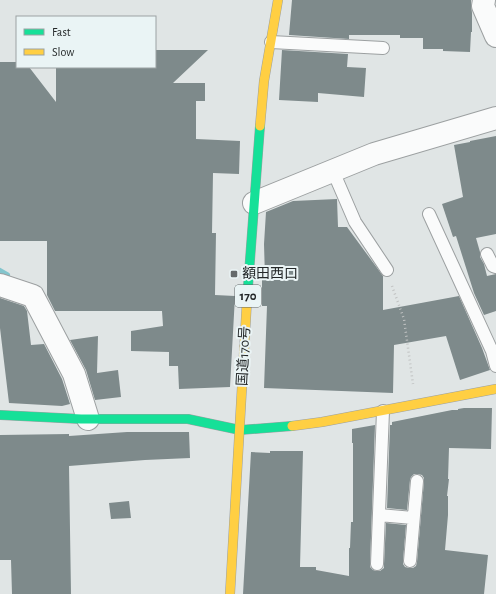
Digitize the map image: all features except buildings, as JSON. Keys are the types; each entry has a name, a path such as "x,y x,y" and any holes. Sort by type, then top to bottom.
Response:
{"main road":[{"name":"国道170号","path":"230,594 254,204 264,81 278,0"},
{"path":"0,415 88,419 188,419 240,430 322,422 496,389"}],"street":[{"path":"484,0 483,6 496,36"},
{"path":"254,204 374,154 496,118"},
{"path":"0,285 33,296 74,374 88,419"}],"lane":[{"path":"271,42 384,48"},
{"path":"333,171 354,222 387,270"},
{"path":"429,214 492,351 496,366"},
{"path":"487,254 493,266 496,267"},
{"path":"377,564 383,411"},
{"path":"410,561 417,481"},
{"path":"379,515 413,518"}],"path":[{"path":"387,270 404,319 416,405"}],"waterway":[{"path":"0,271 7,275"}],"traffic: fast":[{"path":"247,300 260,126"},
{"path":"0,415 81,419 188,419 240,430 292,426"}],"traffic: slow":[{"path":"260,126 264,81 278,0"},
{"path":"230,594 247,300"},
{"path":"292,426 322,422 496,389"}],"place":[{"name":"額田西口","path":"234,274"}]}
